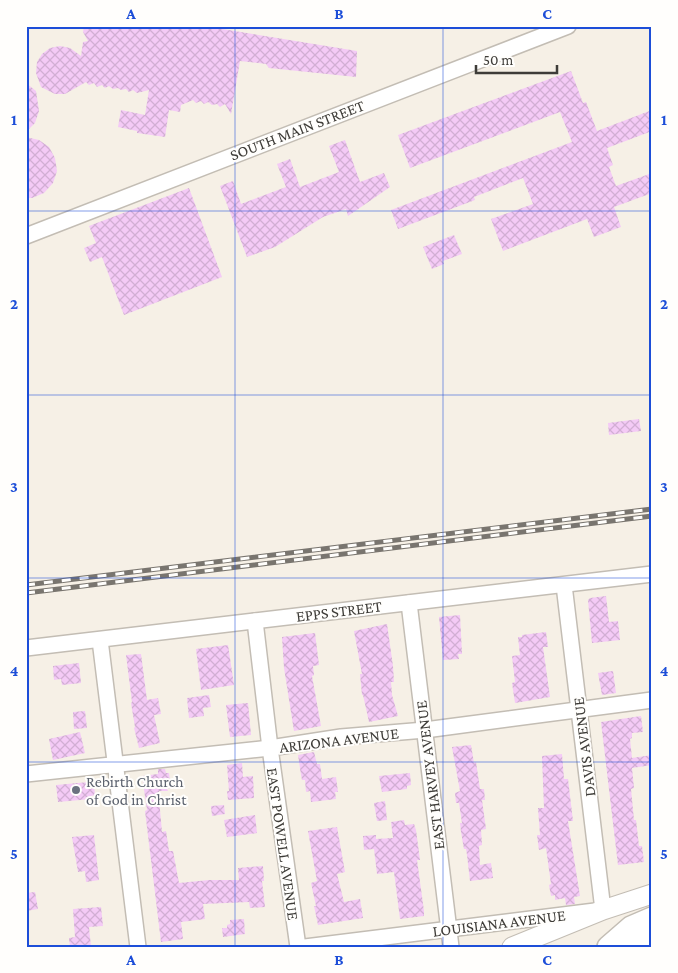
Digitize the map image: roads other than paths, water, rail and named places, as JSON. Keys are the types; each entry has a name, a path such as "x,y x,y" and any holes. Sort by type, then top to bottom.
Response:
{"highway":[{"path":"608,947 631,927 652,918"},
{"path":"627,947 652,938"}],"main road":[{"path":"512,947 604,910 652,894"}],"street":[{"name":"SOUTH MAIN STREET","path":"26,236 568,26"},
{"name":"EPPS STREET","path":"26,648 652,574"},
{"name":"DAVIS AVENUE","path":"564,584 604,910"},
{"name":"EAST HARVEY AVENUE","path":"409,603 452,947"},
{"name":"EAST POWELL AVENUE","path":"255,621 270,748 298,947"},
{"path":"100,640 138,947"},
{"name":"ARIZONA AVENUE","path":"26,774 270,748 341,737 425,730 652,700"},
{"name":"LOUISIANA AVENUE","path":"305,947 604,910"}],"railway":[{"path":"26,585 652,509"},
{"path":"26,593 652,516"}],"place":[{"name":"Rebirth Church of God in Christ","path":"76,790"}]}
